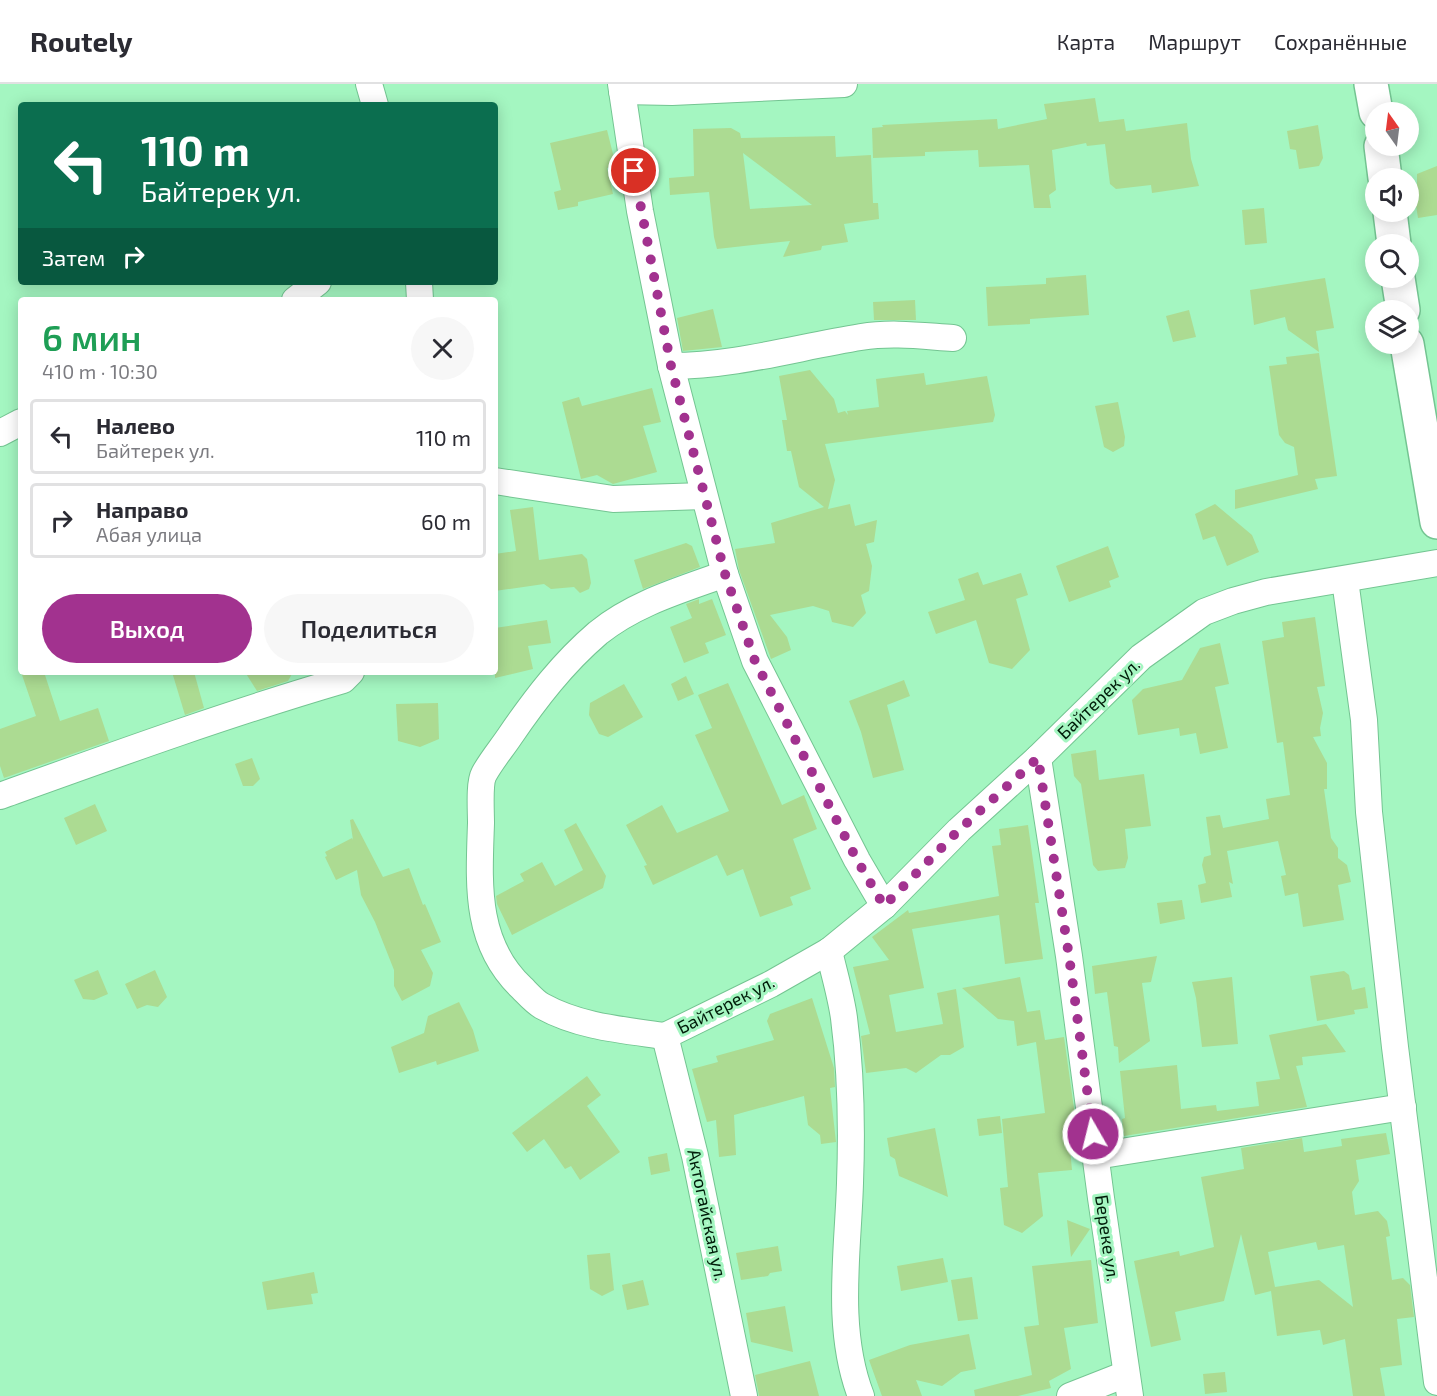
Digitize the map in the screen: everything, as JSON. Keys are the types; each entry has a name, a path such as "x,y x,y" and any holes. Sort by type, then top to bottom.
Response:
{"highway":[{"path":"1371,84 1374,102"},
{"path":"1409,354 1437,522"}],"street":[{"path":"369,84 374,102"},
{"path":"844,84 723,90 622,88 640,211 671,366 725,574 755,661 857,860 884,906"},
{"path":"299,297 314,285"},
{"path":"671,366 700,366 863,337 898,334 953,338"},
{"path":"0,433 18,424"},
{"path":"498,481 613,499 704,496"},
{"name":"Байтерек ул.","path":"664,1036 761,989 829,951 884,906 959,830 1038,758 1141,657 1204,612 1266,592 1437,563"},
{"path":"664,1036 584,1024 563,1015 540,1005 503,967 481,911 478,887 483,776 536,699 566,663 600,632 660,597 725,574"},
{"path":"1345,580 1364,720 1369,812 1403,1107 1428,1229 1437,1382"},
{"path":"0,796 156,740 343,680 348,675"},
{"name":"Береке ул.","path":"1038,758 1069,956 1128,1385"},
{"path":"829,951 845,1029 851,1110 846,1270 848,1329 852,1367 861,1396"},
{"name":"Актогайская ул.","path":"664,1036 695,1156 744,1396"},
{"path":"1096,1156 1403,1107"},
{"path":"1070,1396 1128,1385"}],"building":[{"path":"1095,98 1099,122 1124,119 1126,131 1187,123 1191,159 1199,186 1152,193 1151,185 1116,189 1110,184 1105,144 1087,146 1086,143 1052,150 1056,190 1049,195 1051,208 1034,208 1029,165 979,167 978,150 925,152 925,156 873,158 872,128 883,127 882,125 997,119 998,129 1047,119 1044,104"},
{"path":"1318,125 1323,158 1319,166 1299,169 1296,150 1290,149 1287,131"},
{"path":"731,128 740,133 741,138 835,136 836,157 871,155 873,203 878,203 879,219 844,224 848,242 822,246 821,250 783,257 790,241 717,249 709,192 670,195 669,178 694,176 693,129","holes":["743,153 812,205 750,209"]},
{"path":"607,130 616,166 607,168 613,194 578,202 578,206 558,210 554,192 561,190 550,143"},
{"path":"1437,166 1437,215 1419,218 1419,173"},
{"path":"1264,208 1267,243 1245,245 1242,210"},
{"path":"1086,275 1089,315 1030,319 1030,324 988,326 986,287 1046,284 1046,278"},
{"path":"1325,278 1334,328 1316,331 1319,352 1288,330 1285,317 1254,325 1250,290"},
{"path":"915,300 916,320 874,320 873,302"},
{"path":"713,309 722,347 683,351 677,318"},
{"path":"1189,310 1196,337 1173,342 1166,316"},
{"path":"1319,353 1337,476 1315,479 1318,489 1235,509 1235,490 1298,475 1294,447 1285,443 1279,435 1269,366 1287,364 1286,357"},
{"path":"810,370 834,399 838,413 845,411 848,415 847,411 879,407 876,379 924,373 926,385 987,376 995,415 993,422 825,444 835,480 828,509 850,504 855,526 877,520 874,542 866,544 872,566 869,591 861,595 866,613 853,627 832,622 829,611 813,606 770,615 787,637 791,650 771,659 739,570 735,549 775,543 771,523 824,507 799,487 791,451 787,451 782,420 787,420 779,376"},
{"path":"652,388 661,422 643,426 657,472 613,484 597,475 581,479 562,402 579,397 582,406"},
{"path":"1118,402 1125,437 1124,446 1113,452 1104,447 1095,406"},
{"path":"1215,504 1252,535 1259,552 1227,566 1215,536 1203,540 1195,514"},
{"path":"533,507 539,560 582,554 587,559 591,583 589,589 580,593 574,587 551,589 544,584 498,591 498,554 516,551 510,510"},
{"path":"686,543 692,546 700,567 643,589 634,560"},
{"path":"1108,546 1119,577 1109,581 1111,587 1069,602 1056,566"},
{"path":"978,572 983,585 1021,573 1028,595 1016,599 1030,650 1012,669 989,663 976,620 936,634 928,612 965,600 958,579"},
{"path":"699,599 699,604 712,599 726,635 705,643 709,653 684,663 670,627 692,618 686,604"},
{"path":"1315,617 1325,686 1317,687 1323,713 1321,736 1313,737 1327,763 1327,789 1324,789 1331,838 1338,848 1338,858 1347,865 1351,882 1338,885 1344,920 1303,927 1298,893 1285,896 1281,876 1286,875 1278,841 1227,851 1233,884 1229,882 1232,897 1201,903 1198,885 1206,883 1202,865 1204,857 1211,855 1206,817 1220,815 1223,828 1269,819 1266,799 1290,795 1283,742 1277,743 1262,641 1284,637 1282,622"},
{"path":"547,620 551,643 528,646 533,669 495,678 495,675 498,675 498,628"},
{"path":"1220,643 1229,684 1215,687 1228,748 1200,754 1196,733 1180,736 1179,728 1138,735 1132,700 1143,689 1182,680 1200,648"},
{"path":"22,675 45,675 60,721 98,708 109,741 4,778 0,766 0,729 36,716"},
{"path":"173,675 195,675 204,708 185,715"},
{"path":"247,675 291,675 288,681 257,691"},
{"path":"686,676 694,694 678,701 671,684"},
{"path":"904,680 910,696 887,705 904,770 873,778 861,732 849,701"},
{"path":"728,683 782,805 804,795 817,829 793,839 811,889 790,897 793,905 760,917 743,869 727,876 717,855 653,885 644,866 647,865 626,825 662,805 677,833 729,811 695,735 712,728 698,695"},
{"path":"624,684 643,717 608,737 599,734 589,715 590,703"},
{"path":"438,703 439,739 420,747 398,741 396,704"},
{"path":"1096,750 1099,780 1144,774 1151,826 1125,829 1128,858 1125,868 1098,871 1093,865 1081,784 1074,776 1071,754"},
{"path":"252,758 260,779 253,786 243,786 235,764"},
{"path":"95,804 107,831 76,845 64,818"},
{"path":"353,819 383,877 409,868 423,905 425,904 441,942 421,950 433,973 430,986 402,1001 394,986 394,970 375,922 361,895 357,870 336,880 325,857 327,856 325,852 352,838 353,840 350,820"},
{"path":"576,823 606,876 603,888 512,935 497,904 496,896 524,881 520,874 542,862 555,886 583,870 564,830"},
{"path":"1028,825 1039,903 1035,903 1043,959 1005,964 999,915 912,929 924,988 889,995 896,1032 943,1024 937,993 956,989 964,1047 950,1055 941,1055 916,1073 906,1068 866,1073 861,1036 870,1034 853,967 889,960 872,937 908,910 909,913 999,896 992,846 1001,845 999,829"},
{"path":"1182,900 1185,919 1160,924 1157,903"},
{"path":"1157,956 1151,982 1142,983 1150,1041 1119,1063 1118,1047 1114,1046 1107,992 1095,994 1092,966"},
{"path":"98,970 108,994 94,1000 83,999 74,980"},
{"path":"155,970 167,997 158,1007 147,1005 137,1009 125,984"},
{"path":"1344,971 1349,975 1352,990 1365,987 1368,1008 1354,1010 1355,1014 1317,1021 1310,976"},
{"path":"1020,977 1027,1012 1040,1010 1045,1040 1064,1037 1079,1144 1070,1148 1072,1170 1038,1173 1043,1216 1022,1233 1004,1225 1000,1188 1008,1187 1002,1119 1045,1113 1036,1042 1017,1046 1014,1021 998,1019 962,988"},
{"path":"1232,977 1238,1044 1202,1047 1192,982"},
{"path":"812,998 834,1068 835,1087 830,1088 836,1142 821,1144 820,1135 808,1125 804,1096 734,1115 736,1155 719,1157 716,1120 707,1122 692,1069 718,1062 716,1056 774,1040 767,1021 770,1014"},
{"path":"459,1002 473,1030 479,1051 437,1065 436,1061 399,1073 391,1047 424,1033 428,1016"},
{"path":"1326,1024 1346,1052 1302,1057 1303,1065 1296,1066 1307,1107 1124,1136 1122,1119 1125,1118 1120,1071 1177,1065 1181,1109 1216,1105 1217,1111 1259,1106 1256,1082 1280,1079 1269,1035"},
{"path":"587,1076 601,1095 587,1106 620,1152 580,1180 571,1166 565,1169 544,1139 527,1152 512,1133"},
{"path":"1000,1116 1002,1133 979,1136 977,1119"},
{"path":"935,1128 948,1197 899,1176 895,1159 890,1156 887,1138"},
{"path":"1386,1133 1390,1154 1356,1160 1359,1181 1352,1192 1355,1215 1378,1211 1387,1221 1390,1236 1386,1237 1392,1280 1403,1278 1410,1285 1414,1317 1397,1319 1402,1365 1380,1368 1385,1396 1353,1396 1345,1339 1323,1345 1320,1330 1277,1336 1271,1291 1255,1295 1241,1234 1224,1301 1175,1312 1181,1340 1151,1347 1134,1261 1179,1251 1180,1256 1214,1247 1201,1177 1244,1169 1241,1148 1302,1138 1304,1152 1342,1146 1341,1139","holes":["1316,1242 1318,1250 1344,1245 1353,1307 1319,1280 1275,1287 1268,1252"]},
{"path":"667,1153 670,1171 651,1175 648,1157"},
{"path":"1067,1220 1090,1229 1071,1257"},
{"path":"778,1246 782,1271 770,1273 768,1276 741,1280 736,1253"},
{"path":"610,1253 614,1290 602,1296 590,1289 587,1255"},
{"path":"943,1258 948,1282 901,1291 897,1266"},
{"path":"1091,1260 1098,1323 1064,1328 1071,1369 1049,1381 1051,1388 1018,1396 975,1396 974,1390 1032,1375 1024,1327 1039,1325 1032,1266"},
{"path":"314,1272 318,1293 311,1294 313,1304 267,1310 262,1282"},
{"path":"972,1277 978,1319 958,1321 951,1280"},
{"path":"643,1280 649,1305 627,1310 622,1285"},
{"path":"785,1306 793,1352 751,1342 746,1313"},
{"path":"969,1334 976,1369 961,1372 942,1386 916,1380 922,1396 882,1396 869,1360 910,1345"},
{"path":"810,1361 819,1396 759,1396 755,1375"},
{"path":"1225,1372 1227,1392 1205,1394 1203,1374"}],"route":[{"path":"634,171 671,366 725,574 755,661 857,860 884,906 959,830 1038,758 1069,956 1093,1134"}]}
